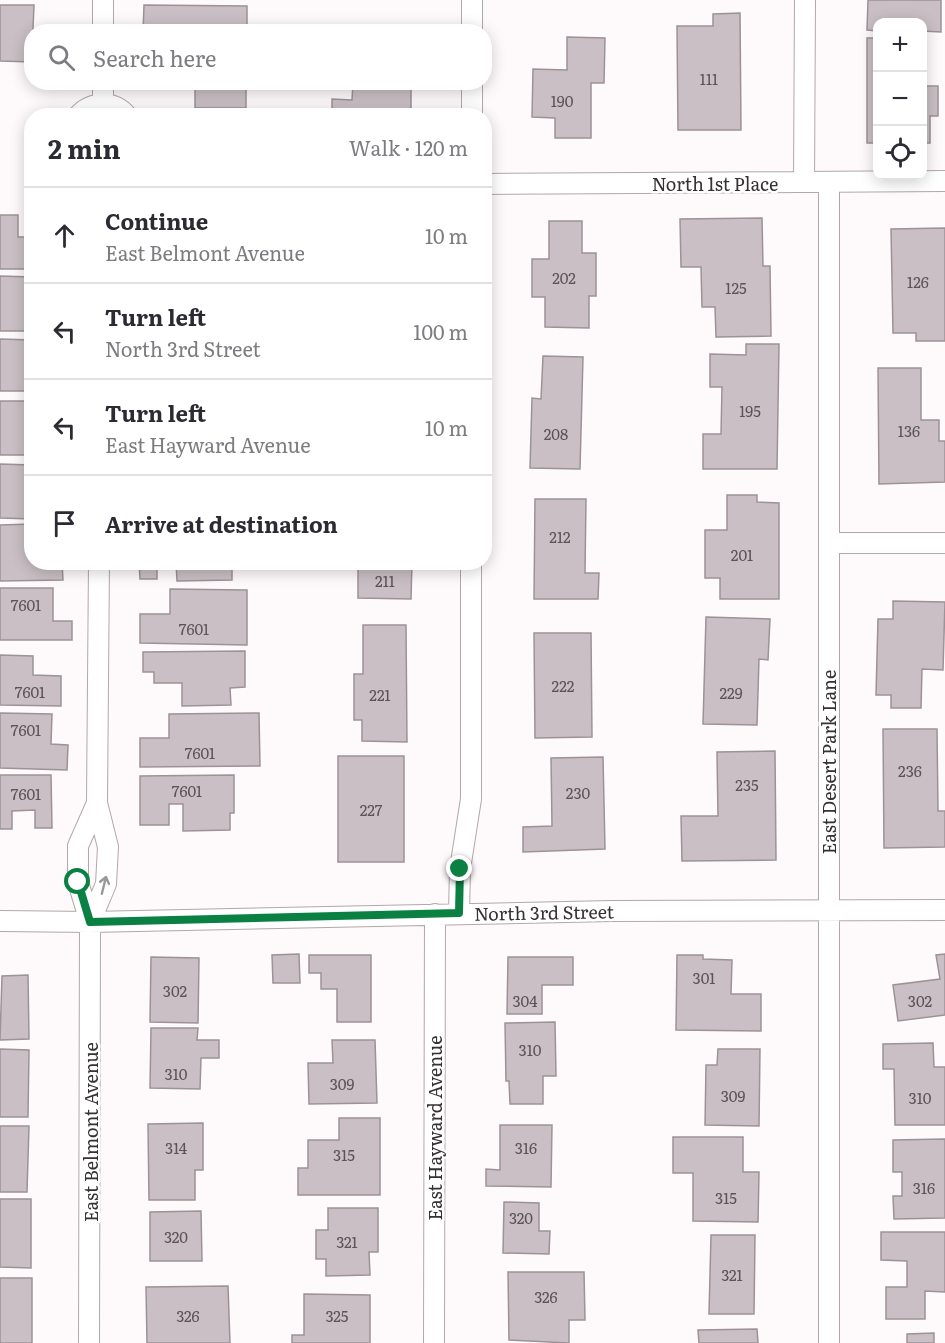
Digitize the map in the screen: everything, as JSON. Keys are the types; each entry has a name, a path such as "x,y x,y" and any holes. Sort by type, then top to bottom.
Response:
{"street":[{"path":"103,0 103,24"},
{"path":"472,0 472,24"},
{"path":"804,182 805,0"},
{"path":"103,90 103,103"},
{"path":"472,90 472,108"},
{"path":"84,108 103,103 119,108"},
{"name":"North 1st Place","path":"492,184 945,181"},
{"name":"East Desert Park Lane","path":"829,182 829,1343"},
{"path":"829,543 945,543"},
{"name":"East Belmont Avenue","path":"90,922 106,884 108,847 97,803 99,570"},
{"path":"459,913 460,869 471,799 471,570"},
{"name":"East Belmont Avenue","path":"89,1343 90,922 78,882 78,846 97,803"},
{"name":"North 3rd Street","path":"0,921 90,922 459,913 945,910"},
{"name":"East Hayward Avenue","path":"434,1343 435,914"}],"building":[{"path":"868,0 941,0 941,32 927,31 927,18 873,18 873,31 867,30"},
{"path":"0,5 34,5 33,24 24,24 24,62 0,61"},
{"path":"144,5 247,6 247,24 143,24"},
{"path":"740,13 741,130 678,130 677,26 713,26 713,14"},
{"path":"567,37 605,38 604,83 591,83 591,138 555,138 555,118 532,117 533,69 567,70"},
{"path":"867,38 873,38 873,143 867,143"},
{"path":"927,86 938,86 938,116 930,116 930,143 927,143"},
{"path":"195,90 246,90 246,108 195,108"},
{"path":"353,90 411,90 411,108 332,108 332,99 352,100"},
{"path":"0,215 18,215 18,237 24,237 24,269 0,269"},
{"path":"762,218 763,266 770,266 771,336 716,337 715,307 702,307 701,267 681,267 680,219"},
{"path":"549,221 582,221 582,253 596,253 596,296 589,296 589,328 545,327 545,297 532,297 532,259 549,259"},
{"path":"945,228 945,341 916,341 916,333 893,333 891,229"},
{"path":"0,276 24,277 24,331 0,331"},
{"path":"0,339 24,340 24,391 0,391"},
{"path":"746,344 779,344 777,469 703,469 703,434 721,434 722,387 710,387 710,354 746,355"},
{"path":"543,356 583,357 580,469 530,468 532,398 541,399"},
{"path":"878,368 921,368 921,420 939,420 939,441 945,441 945,482 879,484"},
{"path":"0,401 24,401 24,455 0,455"},
{"path":"0,464 24,465 24,519 0,518"},
{"path":"727,495 757,495 757,502 779,503 779,599 720,599 720,578 705,578 705,530 727,530"},
{"path":"535,499 586,499 585,573 599,573 598,599 534,599"},
{"path":"24,524 24,570 62,570 63,580 0,581 0,525"},
{"path":"139,570 157,570 157,579 140,579"},
{"path":"176,570 232,570 232,580 177,581"},
{"path":"358,570 412,570 411,599 358,598"},
{"path":"0,588 53,588 53,621 72,621 72,640 0,640"},
{"path":"170,589 247,590 247,645 140,643 140,614 170,614"},
{"path":"893,601 945,602 943,670 922,669 921,708 891,708 891,695 876,695 878,619 893,619"},
{"path":"706,617 770,619 768,660 759,659 757,725 703,724"},
{"path":"363,625 406,625 407,742 362,741 362,720 354,720 354,674 363,674"},
{"path":"534,633 591,633 592,737 535,738"},
{"path":"245,651 245,687 230,688 231,705 182,706 182,683 154,683 154,672 143,672 143,652"},
{"path":"0,655 33,656 33,675 61,676 61,706 0,705"},
{"path":"0,713 52,714 51,744 68,745 67,770 0,768"},
{"path":"259,713 260,766 140,767 140,738 169,738 169,714"},
{"path":"883,729 937,729 938,811 945,811 945,847 884,848"},
{"path":"775,751 776,860 682,861 681,816 718,816 717,752"},
{"path":"338,756 404,756 404,862 338,862"},
{"path":"603,757 605,849 523,852 523,827 552,826 551,758"},
{"path":"0,775 51,775 52,828 35,828 35,810 12,811 12,829 0,829"},
{"path":"234,775 234,813 230,813 230,830 183,831 183,804 169,804 169,825 140,825 140,776"},
{"path":"299,954 300,983 273,983 272,955"},
{"path":"945,954 945,1015 898,1021 893,985 940,979 936,955"},
{"path":"309,955 371,955 371,1022 337,1022 337,989 321,989 321,973 309,973"},
{"path":"677,955 703,955 703,959 732,960 731,994 761,994 761,1031 676,1030"},
{"path":"151,957 199,958 198,1023 150,1022"},
{"path":"508,957 573,957 573,985 542,985 542,1014 507,1014"},
{"path":"28,975 29,1039 0,1040 2,976"},
{"path":"555,1022 556,1076 543,1076 543,1104 510,1104 509,1081 506,1081 505,1023"},
{"path":"151,1028 198,1028 197,1040 219,1040 219,1058 201,1058 200,1089 150,1088"},
{"path":"332,1040 375,1040 377,1103 309,1104 308,1063 333,1063"},
{"path":"933,1043 934,1067 945,1067 945,1125 895,1125 894,1069 883,1069 883,1044"},
{"path":"0,1049 29,1050 28,1117 0,1117"},
{"path":"718,1049 760,1049 759,1126 705,1125 706,1065 717,1065"},
{"path":"339,1118 380,1118 380,1195 298,1195 298,1168 308,1168 308,1140 339,1140"},
{"path":"203,1123 203,1170 195,1170 195,1200 149,1200 148,1124"},
{"path":"500,1125 552,1125 551,1187 486,1186 486,1169 500,1170"},
{"path":"0,1126 29,1126 27,1192 0,1192"},
{"path":"673,1137 743,1137 743,1172 759,1172 758,1222 693,1221 693,1173 673,1173"},
{"path":"945,1139 945,1218 894,1219 893,1196 902,1196 902,1172 893,1172 893,1140"},
{"path":"0,1199 31,1199 31,1268 0,1267"},
{"path":"504,1202 539,1203 539,1231 550,1231 549,1254 503,1253"},
{"path":"328,1208 378,1208 378,1252 369,1252 370,1275 326,1276 326,1259 316,1259 316,1230 328,1230"},
{"path":"201,1211 202,1261 150,1261 150,1212"},
{"path":"881,1232 945,1232 945,1292 925,1291 925,1319 886,1319 886,1287 907,1287 907,1261 881,1260"},
{"path":"711,1235 755,1235 754,1314 709,1314"},
{"path":"508,1272 584,1272 585,1320 569,1320 569,1343 509,1340"},
{"path":"0,1278 32,1278 32,1343 0,1343"},
{"path":"228,1286 230,1343 147,1343 146,1287"},
{"path":"304,1294 370,1295 370,1343 292,1343 292,1335 304,1335"},
{"path":"757,1329 758,1343 699,1343 698,1330"},
{"path":"934,1333 934,1343 907,1343 907,1334"}],"route":[{"path":"78,882 90,922 459,913 460,869"}]}
